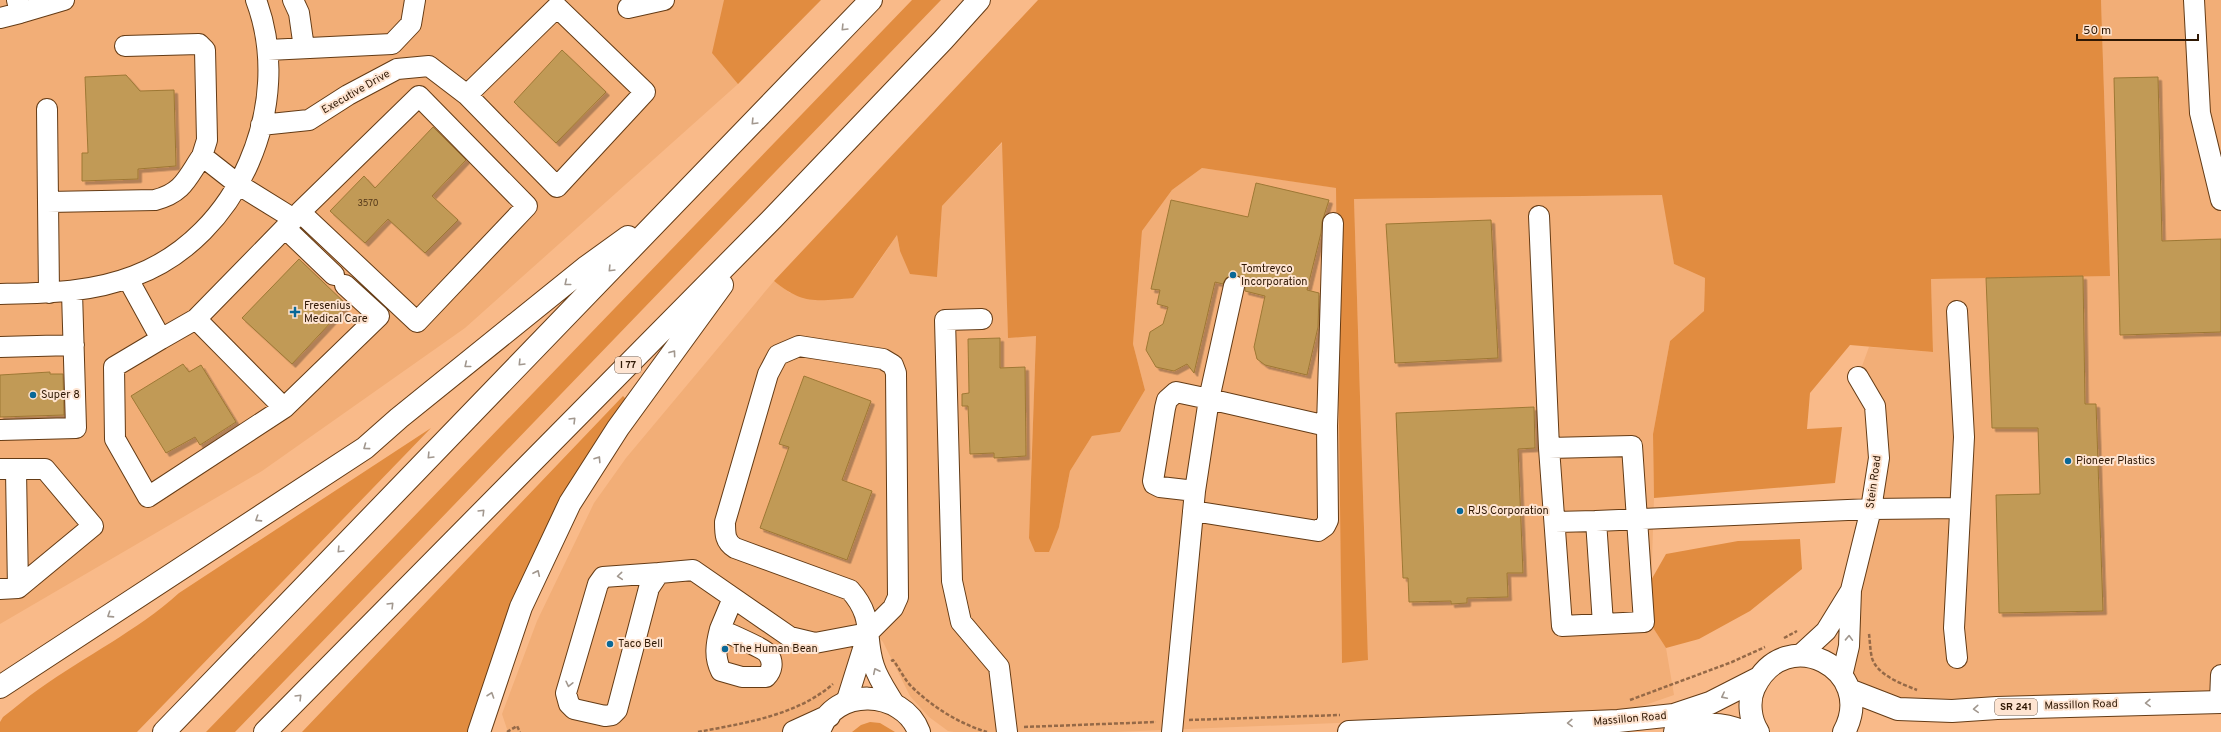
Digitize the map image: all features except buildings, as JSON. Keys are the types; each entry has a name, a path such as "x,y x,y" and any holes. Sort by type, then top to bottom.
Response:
{"main road":[{"path":"164,732 871,0"},
{"name":"I 77","path":"268,728 773,218 943,40 979,0"},
{"path":"0,687 365,448 585,268 667,211"},
{"path":"479,732 521,607 570,503 618,428 773,218"},
{"name":"SR 241","path":"1759,678 1774,663 1784,658 1800,655 1830,664 1846,683"},
{"path":"1758,732 1750,710 1752,693 1759,678"},
{"name":"Massillon Road","path":"1347,723 1618,721 1674,715 1710,703 1759,678"},
{"path":"1844,732 1849,723 1852,706 1846,683"},
{"name":"Massillon Road","path":"1846,683 1898,709 1952,711 1997,708 2221,702"},
{"path":"794,732 824,724 846,703 862,698 879,699 895,705 909,715 919,731"},
{"name":"Massillon Road","path":"1674,732 1693,727 1722,724 1744,732"}],"street":[{"path":"0,18 19,6 64,0"},
{"path":"0,294 72,292 107,286 128,279 163,262 187,245 220,212 239,184 250,164 261,125 269,83 268,50 265,30 256,0"},
{"path":"293,0 299,13 304,48"},
{"path":"268,50 392,44 411,24 415,0"},
{"path":"628,8 664,0"},
{"path":"2194,0 2200,113 2221,200"},
{"name":"Executive Drive","path":"261,125 309,120 348,95 396,69 429,66 467,95 557,186 645,92 557,7 467,95"},
{"path":"48,202 155,200 170,196 180,188 202,156 207,140 205,50 199,44 125,46"},
{"path":"202,156 239,184 293,219 417,322 527,206 419,96 293,219 196,320 114,367 115,439 148,497 284,408 379,316 340,280 293,219"},
{"path":"47,109 49,293"},
{"path":"1539,216 1549,448 1562,626 1644,622 1632,446 1549,448"},
{"path":"1193,511 1318,531 1325,526 1328,520 1327,426 1333,223"},
{"path":"128,279 161,339"},
{"path":"1172,727 1195,491 1209,399 1234,286"},
{"path":"0,430 76,428 72,292"},
{"path":"1957,311 1964,438 1954,628 1958,658"},
{"path":"982,319 945,320 952,581 961,622 999,667 1007,731"},
{"path":"196,320 284,408"},
{"path":"0,347 74,345"},
{"path":"846,703 868,633 893,608 898,597 896,373 893,364 883,359 799,346 778,355 768,374 725,522 725,535 728,544 735,548 850,590 861,602 866,616 868,633 874,666 895,705"},
{"name":"Stein Road","path":"1846,683 1850,631 1851,590 1871,509 1879,458 1875,406 1858,378"},
{"path":"1195,491 1157,487 1154,484 1153,477 1167,400 1176,392 1327,426"},
{"path":"45,469 93,526 9,589 8,470 45,469"},
{"path":"1555,522 1637,521 1871,509 1960,508"},
{"path":"1596,522 1603,624"},
{"path":"659,572 650,588 620,703 612,715 605,716 574,709 569,704 566,693 598,584 603,577 659,572 692,570 790,637 815,643 868,633"},
{"name":"Stein Road","path":"1800,655 1826,631 1851,590"},
{"path":"720,629 733,598"},
{"path":"2221,675 2221,702"}],"path":[{"path":"1782,638 1803,628"},
{"path":"1850,631 1869,634 1873,660 1884,672 1894,679 1918,690"},
{"path":"1623,703 1664,686 1732,662 1768,645"},
{"path":"1007,731 1026,727 1172,727 1347,723"},
{"path":"508,732 517,726 520,732"}],"shaded area":[{"path":"0,0 814,0 738,84 465,328 262,471 0,624"},
{"path":"724,0 821,0 738,84 712,53"},
{"path":"912,0 941,0 235,732 206,732"},
{"path":"1038,0 2101,0 2110,276 1931,279 1933,352 1850,345 1810,393 1807,429 1842,427 1835,483 1654,498 1653,434 1670,341 1704,311 1705,278 1674,264 1662,195 1354,199 1368,660 1342,663 1336,188 1202,168 1172,190 1142,231 1133,344 1145,390 1120,432 1092,436 1070,471 1059,527 1049,552 1035,552 1029,538 1036,336 1008,338 1002,142 942,206 937,277 910,274 900,251 897,235 853,298 811,300 802,298 784,289 774,281"},
{"path":"2101,0 2221,0 2221,702 1952,711 1849,690 1849,646 1879,458 1858,377 1869,347 1933,352 1931,279 2110,275"},
{"path":"1003,142 1008,337 1036,336 1029,538 1059,527 1070,471 1092,436 1120,432 1145,390 1133,344 1142,231 1172,190 1202,168 1337,188 1342,663 1368,659 1354,199 1663,195 1674,264 1705,278 1704,311 1670,341 1653,434 1654,498 1650,623 1666,648 1674,695 1628,711 1115,732 954,732 948,731 929,717 910,696 883,642 867,625 853,682 794,732 508,732 502,714 537,621 594,503 626,458 774,281 790,293 872,272 897,235 900,251 937,277 942,206"},
{"path":"623,396 626,399 598,438 569,485 472,732 302,732"},
{"path":"431,428 137,732 0,732 0,722 3,717 34,692 146,619 179,593"},
{"path":"1800,539 1802,569 1750,611 1699,639 1666,648 1650,623 1650,582 1666,554 1738,541"},
{"path":"870,722 880,723 895,732 852,732 861,725"}],"place":[{"name":"Tomtreyco Incorporation","path":"1233,275"},
{"name":"Fresenius Medical Care","path":"295,312"},
{"name":"Super 8","path":"33,395"},
{"name":"Pioneer Plastics","path":"2068,461"},
{"name":"RJS Corporation","path":"1460,511"},
{"name":"Taco Bell","path":"610,644"},
{"name":"The Human Bean","path":"725,649"}]}
